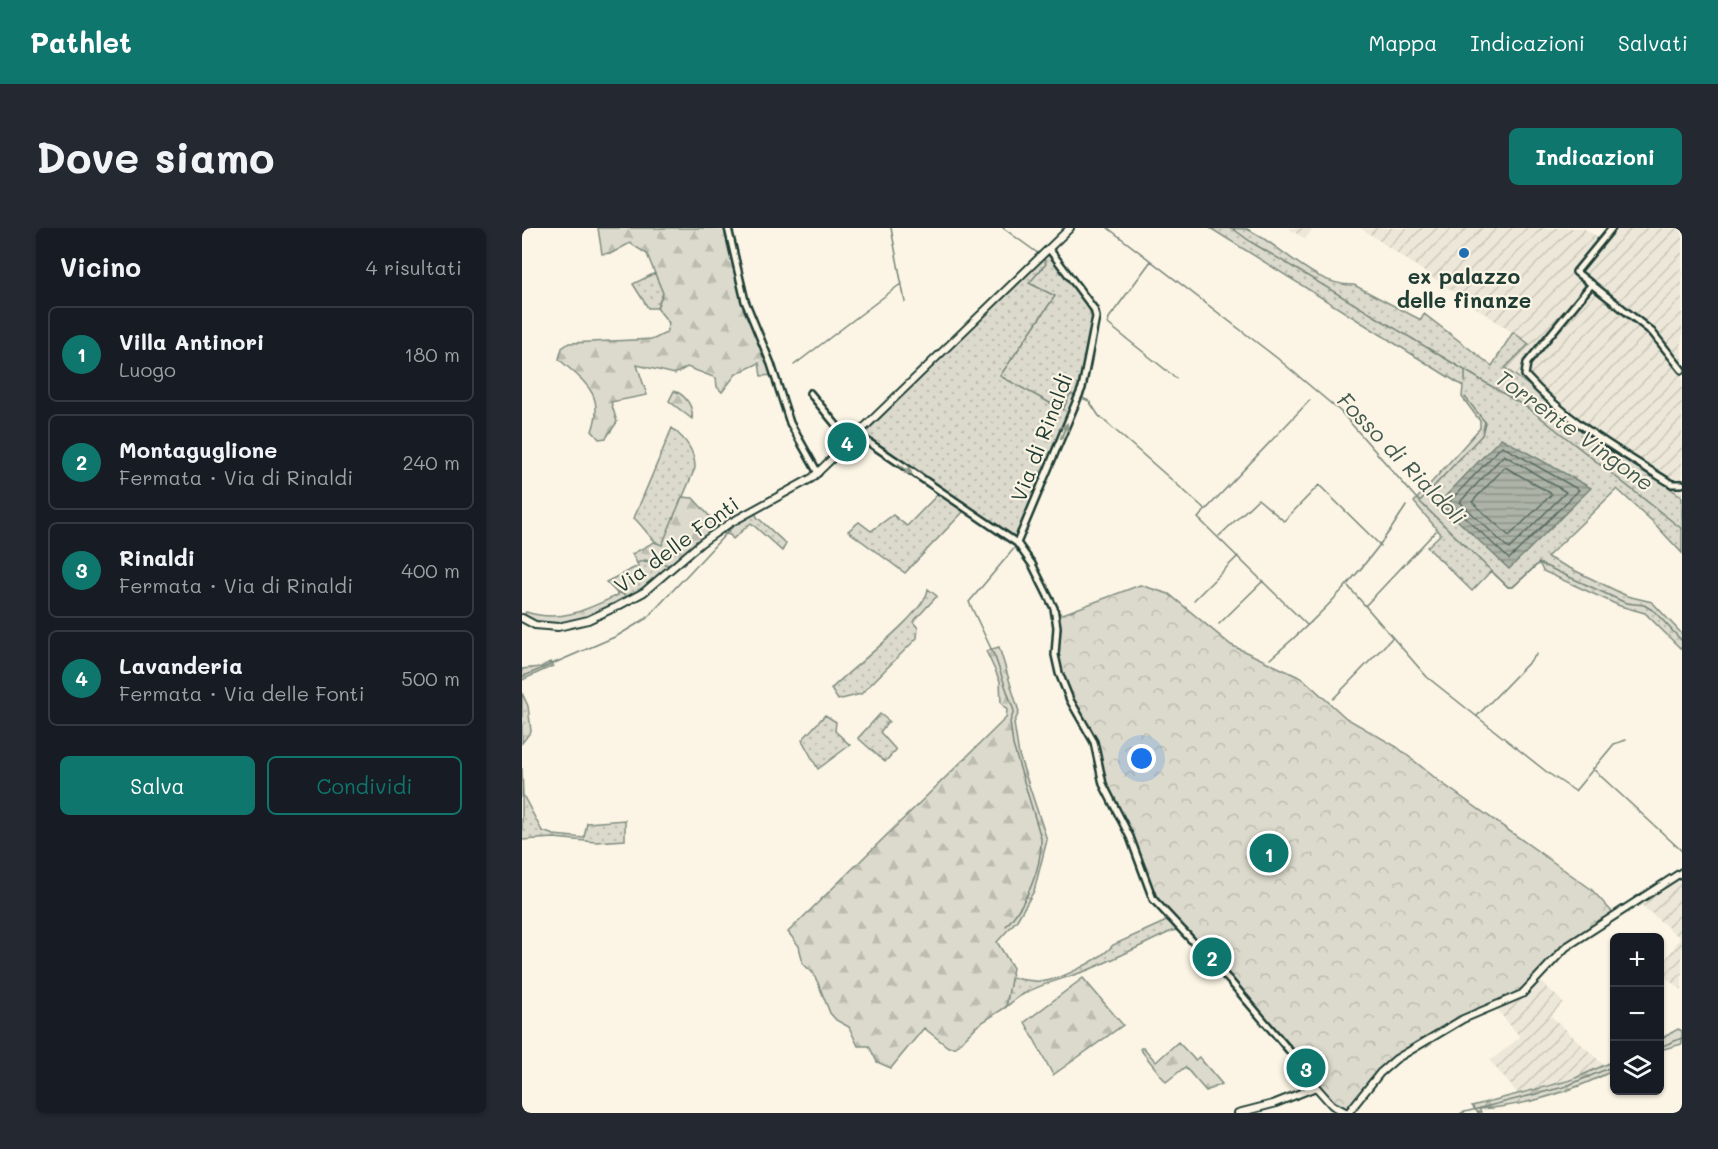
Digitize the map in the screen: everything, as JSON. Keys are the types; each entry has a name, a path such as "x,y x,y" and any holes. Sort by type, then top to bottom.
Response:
{"street":[{"path":"728,228 745,301 771,364 790,423 818,473"},
{"name":"Via delle Fonti","path":"522,618 535,625 558,627 588,620 618,606 644,592 701,543 730,523 818,473 1070,228"},
{"path":"1612,228 1576,272 1652,332 1682,370"},
{"name":"Via di Rinaldi","path":"1017,543 1082,388 1096,317 1094,309 1049,249"},
{"path":"1592,284 1527,363 1525,375 1539,391 1596,436 1672,484 1682,484"},
{"path":"810,393 850,442"},
{"path":"858,435 1017,543 1032,564 1054,608 1057,627 1055,655 1059,673 1070,700 1094,742 1103,784 1130,837 1153,899 1243,997 1299,1062 1332,1105 1347,1113 1380,1073 1396,1059 1463,1019 1522,994 1566,947 1682,872"},
{"path":"1238,1113 1273,1104 1316,1087"}],"shaded area":[{"path":"1288,228 1313,228 1305,239"},
{"path":"1361,228 1583,228 1606,242 1618,228 1682,228 1682,498 1504,368 1529,344"},
{"path":"1682,872 1682,990 1664,977 1664,963 1680,938 1637,901"},
{"path":"1538,979 1563,1002 1551,1016 1605,1066 1571,1080 1519,1095 1490,1061 1520,1037 1494,1006"}],"green space":[{"path":"598,228 728,228 745,301 774,375 761,376 759,363 736,374 722,392 717,387 716,378 687,367 675,374 637,365 647,395 611,402 617,422 606,438 599,439 592,431 596,418 594,397 583,381 559,359 562,348 569,343 654,339 666,333 669,323 657,308 663,293 647,254 630,243 612,253 602,254"},
{"path":"1210,228 1247,229 1325,279 1339,284 1354,285 1421,320 1424,314 1492,366 1513,332 1529,344 1505,368 1682,497 1682,553 1617,489 1547,557 1627,596 1652,602 1682,634 1682,650 1645,613 1620,606 1543,571 1539,563 1513,587 1508,587 1491,571 1472,591 1427,547 1441,534 1414,502 1480,428 1480,421 1462,397 1463,386"},
{"path":"1049,249 1094,309 1096,317 1082,388 1017,543 965,510 905,573 848,531 859,522 871,531 893,515 907,526 939,493 858,435"},
{"path":"655,273 663,293 657,308 648,308 633,284"},
{"path":"674,391 688,402 692,410 692,419 669,401"},
{"path":"672,428 688,445 695,468 662,546 654,541 634,518"},
{"path":"682,497 693,498 721,529 675,566 645,560 637,563 632,554 654,542 662,545"},
{"path":"754,509 757,517 786,544 782,551 751,523 733,539 730,535 717,532"},
{"path":"641,561 675,566 627,601 620,592 616,592 606,582 638,566 637,563"},
{"path":"1140,585 1169,594 1231,645 1303,679 1346,718 1397,747 1439,781 1591,889 1615,915 1566,947 1531,987 1479,1011 1396,1059 1348,1113 1332,1105 1316,1087 1299,1055 1187,929 1182,929 1153,899 1130,837 1103,784 1097,753 1070,700 1055,655 1055,612 1063,614"},
{"path":"928,589 937,596 913,622 918,628 917,638 861,694 838,700 831,689 902,626 915,612"},
{"path":"616,592 625,595 627,601 603,613 576,622 548,625 523,618 526,612 551,616 573,613 618,595"},
{"path":"999,647 1019,712 1014,723 1019,755 1047,840 1034,891 1017,920 997,942 1013,968 1006,1007 978,1025 956,1047 948,1047 924,1028 891,1068 877,1062 869,1046 858,1046 849,1027 836,1020 830,1013 812,972 803,964 799,946 788,932 1006,718 1007,710 1001,703 1000,681 986,651"},
{"path":"550,662 553,666 522,680 522,669 541,667"},
{"path":"522,693 528,706 531,731 522,743"},
{"path":"880,714 889,721 880,732 896,750 885,762 858,738"},
{"path":"825,715 836,722 835,731 850,745 818,769 802,740"},
{"path":"522,768 523,795 542,831 554,835 584,838 587,823 625,820 625,840 596,842 554,838 522,840"},
{"path":"1171,919 1182,929 1172,931 1088,970 1045,984 1025,993 1006,1007 1011,978 1041,981 1061,976 1092,962 1113,945"},
{"path":"1083,978 1123,1025 1053,1075 1025,1022"},
{"path":"1678,1029 1682,1031 1682,1044 1664,1049 1664,1037"},
{"path":"1178,1042 1195,1060 1199,1057 1222,1084 1206,1091 1185,1067 1166,1082 1140,1049 1143,1047 1156,1062"},
{"path":"1610,1063 1610,1072 1582,1085 1549,1096 1514,1105 1479,1109 1481,1112 1478,1113 1472,1106 1571,1080"}],"water":[{"path":"1501,438 1591,488 1509,569 1439,503"}],"waterway":[{"path":"891,228 905,302"},
{"path":"1003,228 1039,254"},
{"name":"Fosso di Rialdoli","path":"1108,228 1277,358 1341,412 1416,498 1508,587 1513,587 1539,563 1626,603 1644,605 1654,611 1682,641"},
{"name":"Torrente Vingone","path":"1232,228 1251,242 1531,410 1682,529"},
{"path":"1053,249 1067,235"},
{"path":"1040,261 1050,252"},
{"path":"1044,259 1046,264 1029,283 1055,296 1000,376 1063,410 1070,394 1076,396"},
{"path":"1151,261 1109,318 1108,324 1176,378"},
{"path":"862,436 1021,279"},
{"path":"794,365 902,283"},
{"path":"1465,372 1465,383"},
{"path":"1080,397 1089,401 1099,416 1206,510"},
{"path":"1420,501 1482,435 1485,422 1465,397"},
{"path":"1307,625 1198,518 1310,400"},
{"path":"798,489 818,477 859,439"},
{"path":"1219,536 1258,499 1284,521 1319,485 1381,546"},
{"path":"1270,659 1309,624 1361,569 1406,506"},
{"path":"522,677 617,636 647,618 736,523"},
{"path":"1021,543 1027,525"},
{"path":"1366,605 1436,531"},
{"path":"1006,926 1026,897 1036,874 1041,838 1013,745 1010,722 1014,711 995,657 969,602 1017,545"},
{"path":"1194,600 1238,556"},
{"path":"1219,624 1263,581"},
{"path":"1348,586 1427,677 1548,773 1575,791 1614,744 1626,740"},
{"path":"1333,699 1392,638"},
{"path":"1477,716 1537,654"},
{"path":"1592,768 1682,851"},
{"name":"Fosso di Rialdoli","path":"1664,1045 1682,1038"},
{"name":"Fosso di Rialdoli","path":"1461,1113 1564,1087 1610,1068"}],"place":[{"name":"ex palazzo delle finanze","path":"1464,253"},
{"name":"Lavanderia","path":"847,442"},
{"name":"Villa Antinori","path":"1269,853"},
{"name":"Montaguglione","path":"1212,957"},
{"name":"Rinaldi","path":"1306,1068"}]}
